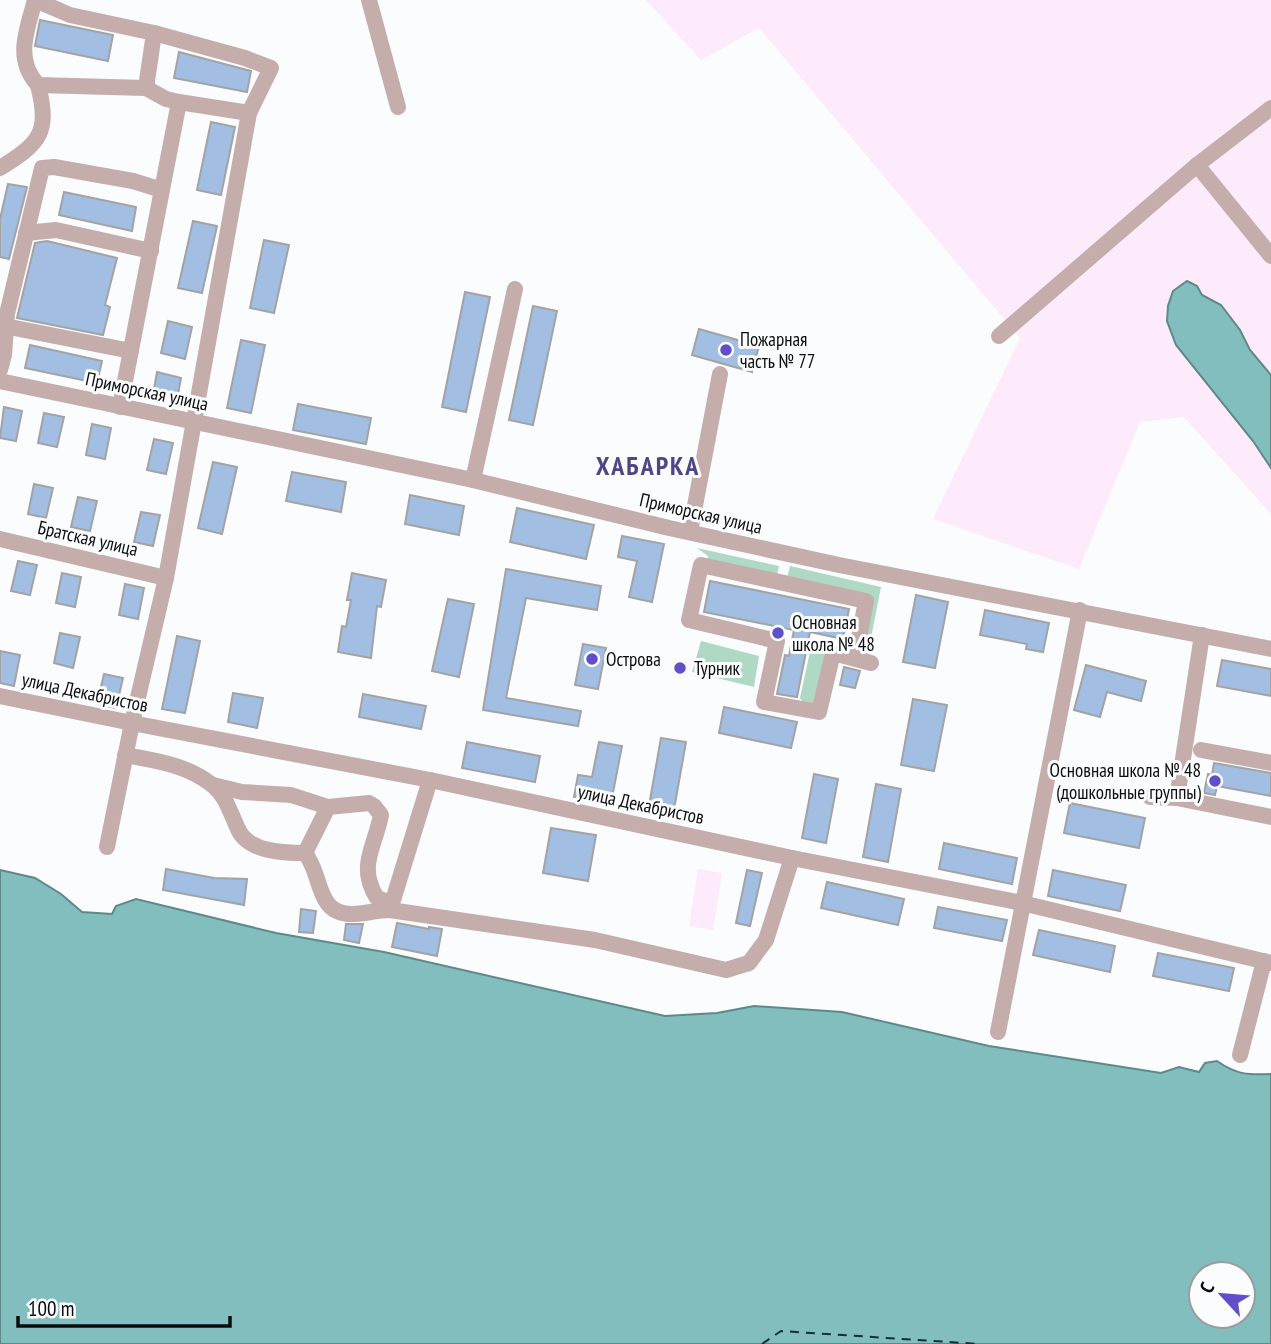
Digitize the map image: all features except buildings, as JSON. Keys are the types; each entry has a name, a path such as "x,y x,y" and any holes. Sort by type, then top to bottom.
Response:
{"street":[{"path":"0,168 30,148 41,131 43,109 38,85 24,61 23,44 35,0 70,15 154,33 245,58 271,68 249,113 166,578 132,723 107,847"},
{"path":"369,0 398,107"},
{"path":"146,88 154,33"},
{"path":"38,85 146,88 166,100 249,113"},
{"path":"120,407 179,102"},
{"path":"999,336 1197,165 1271,108"},
{"path":"0,370 4,355 3,326 42,169 30,148"},
{"path":"1197,165 1271,256"},
{"path":"42,169 54,167 133,181 162,190"},
{"path":"26,233 56,230 150,251"},
{"path":"473,480 514,289"},
{"path":"3,326 131,351"},
{"path":"690,532 720,374"},
{"name":"Приморская улица","path":"0,381 473,480 839,565 1271,649"},
{"name":"Братская улица","path":"0,539 166,578"},
{"path":"855,659 866,601 701,565 689,620 777,641 764,702 818,712 833,653 855,659 871,663"},
{"path":"998,1032 1080,610"},
{"path":"1177,798 1202,635"},
{"name":"улица Декабристов","path":"0,696 430,780 792,858 1022,904 1268,962"},
{"path":"1201,750 1271,763"},
{"path":"125,755 189,769 213,785 224,798 239,831 247,841 283,853 305,853"},
{"path":"391,906 430,780"},
{"path":"213,785 242,792 291,795 328,807 369,803 374,806 381,815 368,855 370,886 377,898 391,906 595,940 726,970 749,963 766,940 792,858"},
{"path":"1150,797 1177,798 1271,817"},
{"path":"305,853 328,807"},
{"path":"305,853 316,870 321,895 327,905 351,914 391,906"},
{"path":"1240,1055 1268,962"}],"shaded area":[{"path":"646,0 1271,0 1271,514 1184,417 1140,422 1079,569 933,519 1020,338 759,28 701,60"},
{"path":"698,869 722,873 713,930 689,926"}],"green space":[{"path":"697,548 779,566 777,575 707,562 708,556"},
{"path":"790,566 881,587 867,658 859,656 871,596 787,578"},
{"path":"701,641 759,656 754,687 692,672"},
{"path":"811,647 826,648 815,705 807,708 800,698"}],"water":[{"path":"1187,281 1197,286 1202,295 1221,305 1240,330 1250,350 1271,375 1271,468 1253,441 1176,345 1167,321 1168,306 1173,291"},
{"path":"0,870 35,878 61,894 82,912 112,914 116,906 136,899 276,933 384,952 665,1016 717,1013 754,1006 842,1012 989,1046 1161,1073 1179,1067 1199,1072 1205,1063 1217,1061 1243,1073 1271,1074 1271,1344 0,1344"}],"ferry route":[{"path":"762,1344 781,1331 979,1344"}],"place":[{"name":"Пожарная часть № 77","path":"726,350"},
{"name":"Основная школа № 48","path":"778,633"},
{"name":"Острова","path":"592,659"},
{"name":"Турник","path":"680,668"},
{"name":"Основная школа № 48 (дошкольные группы)","path":"1215,781"}],"district":[{"name":"ХАБАРКА","path":"648,465"}]}
